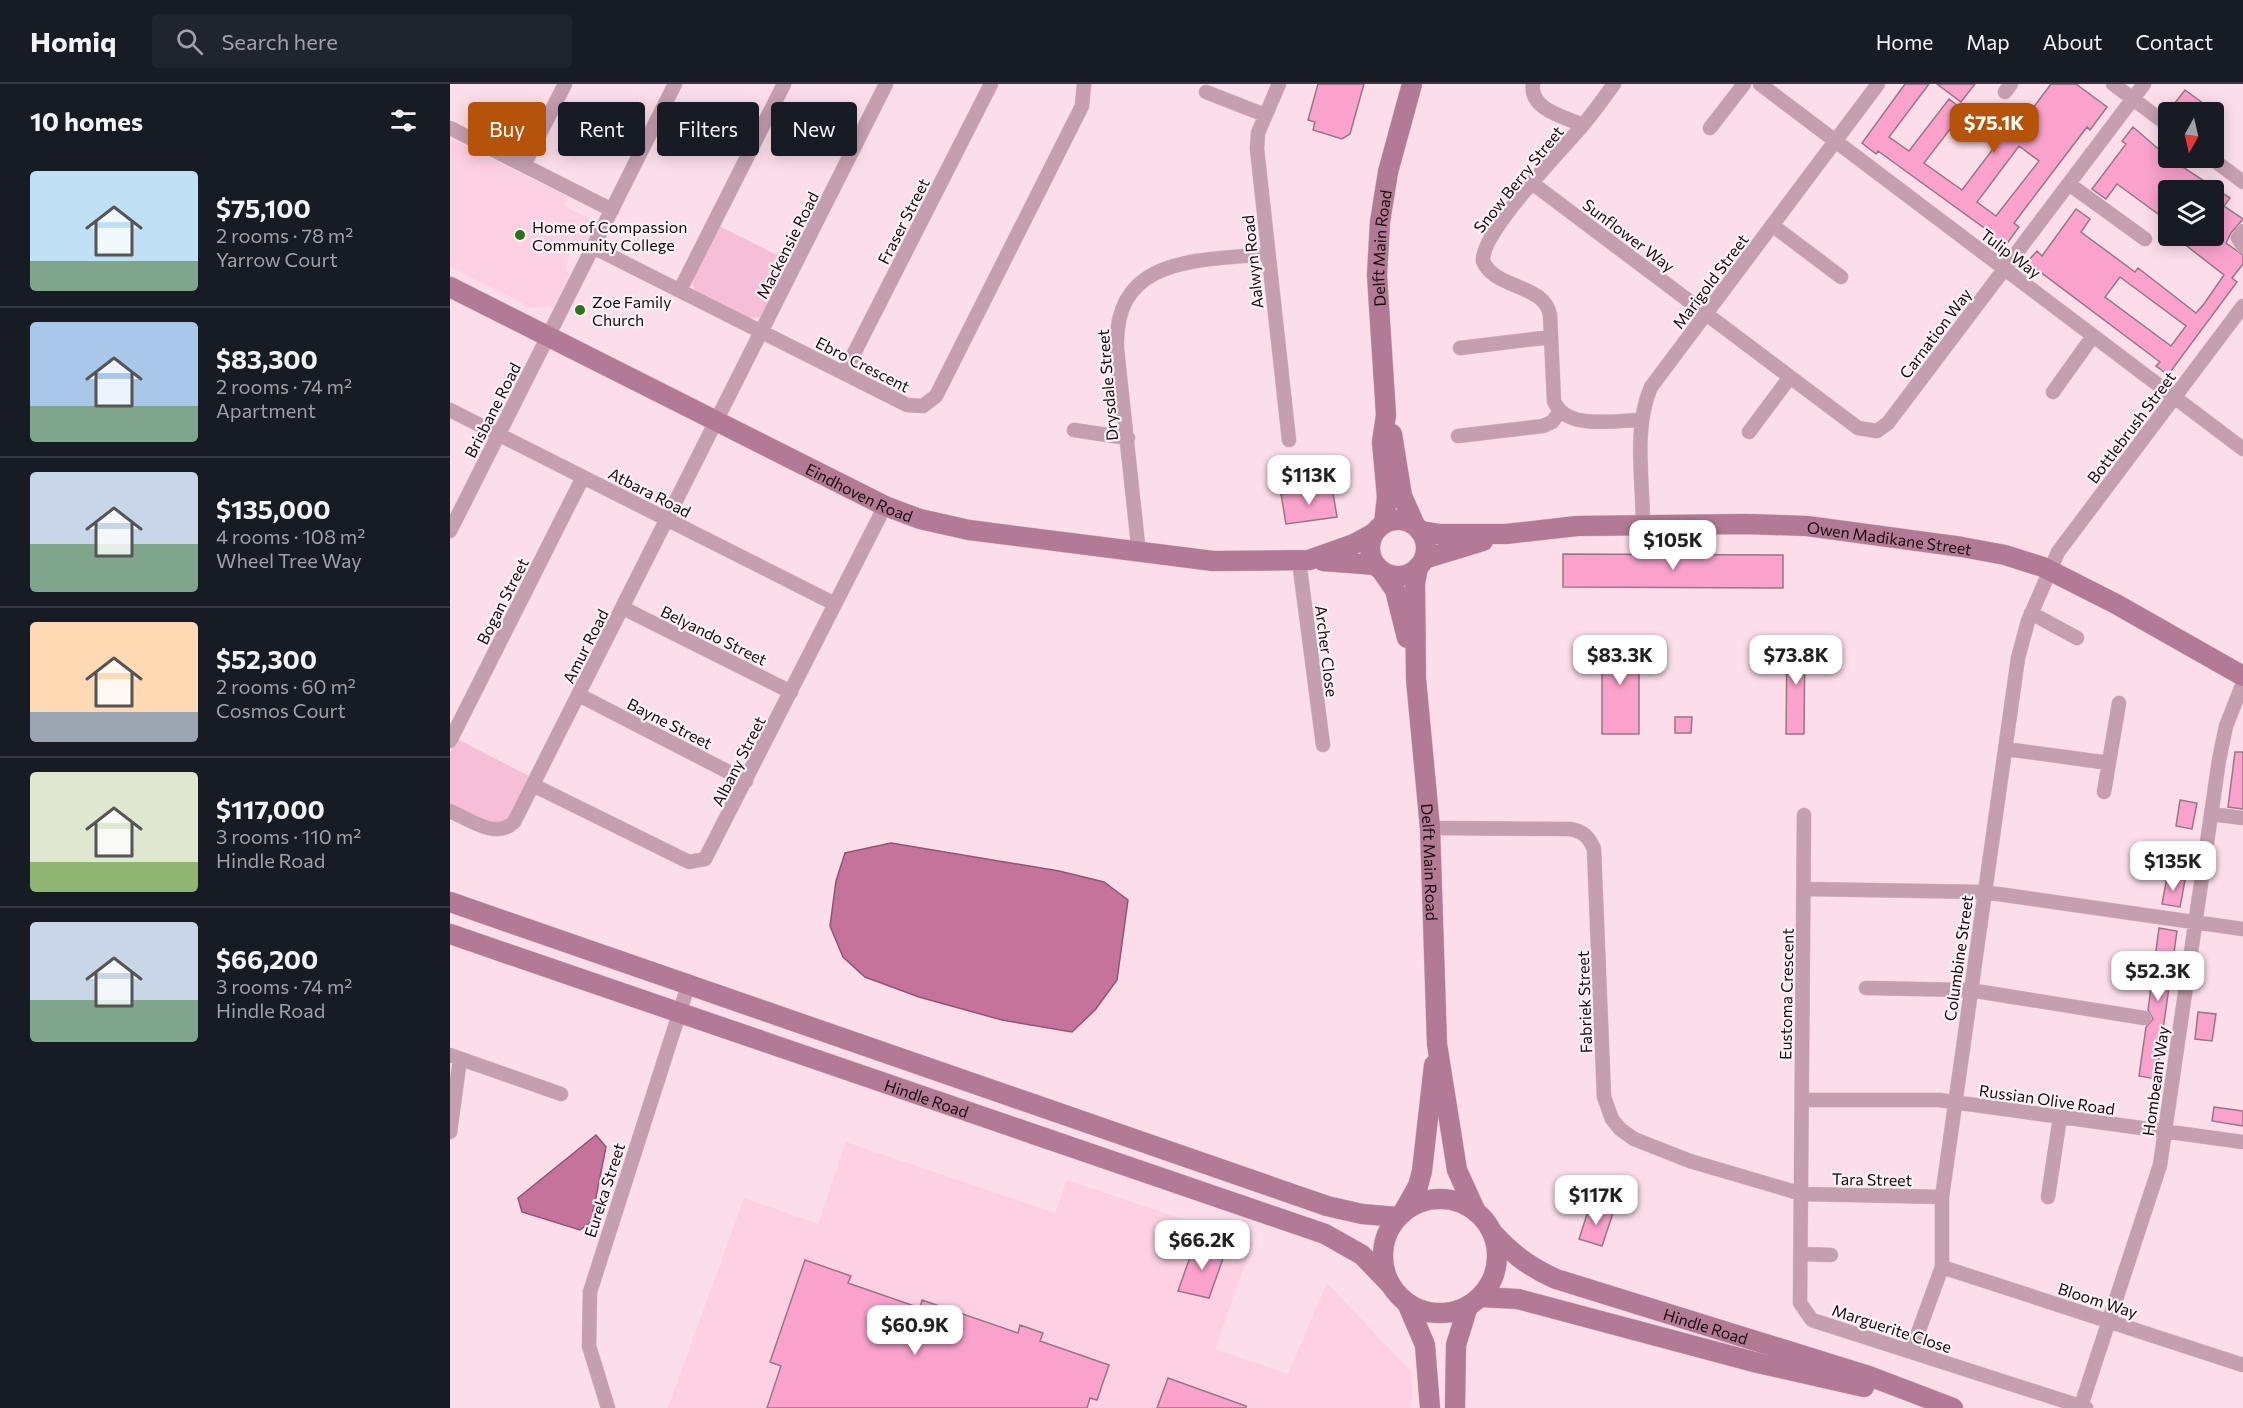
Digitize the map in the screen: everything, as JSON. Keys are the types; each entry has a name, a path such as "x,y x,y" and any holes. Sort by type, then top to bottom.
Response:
{"street":[{"path":"524,165 565,84"},
{"name":"Brisbane Road","path":"450,531 675,84"},
{"path":"680,290 784,84"},
{"name":"Mackensie Road","path":"717,422 886,84"},
{"name":"Fraser Street","path":"844,373 991,84"},
{"name":"Ebro Crescent","path":"593,247 912,406 923,406 933,400 1082,106 1084,84"},
{"name":"Aalwyn Road","path":"1279,84 1264,115 1258,133 1257,149 1289,440"},
{"name":"Delft Main Road","path":"1379,528 1387,497 1382,442 1386,415 1377,296 1380,222 1391,161 1412,84"},
{"path":"1533,84 1532,95 1540,105 1583,125"},
{"name":"Snow Berry Street","path":"1560,412 1554,401 1549,310 1543,300 1494,276 1483,261 1487,243 1554,155 1583,125 1614,84"},
{"path":"1710,128 1744,84"},
{"name":"Tulip Way","path":"1760,84 2243,449"},
{"name":"Marigold Street","path":"1643,525 1642,420 1652,387 1878,84"},
{"path":"2113,84 2158,118"},
{"name":"Carnation Way","path":"1706,314 1858,428 1870,432 1883,428 2144,84"},
{"path":"1206,92 1264,115"},
{"path":"450,128 612,210"},
{"path":"2224,168 2243,182"},
{"name":"Sunflower Way","path":"1532,183 1706,314"},
{"path":"2068,184 2145,239"},
{"path":"1772,225 1841,277"},
{"path":"2243,231 2238,238 2243,246"},
{"name":"Drysdale Street","path":"1139,554 1117,349 1117,323 1125,298 1132,288 1157,271 1186,263 1268,254"},
{"name":"Eindhoven Road","path":"450,287 885,506 942,525 1139,554 1213,561 1304,561 1379,568"},
{"name":"Bottlebrush Street","path":"2050,570 2058,552 2243,306"},
{"path":"2053,392 2093,336"},
{"path":"1460,348 1551,337"},
{"path":"1749,432 1790,377"},
{"name":"Atbara Road","path":"450,410 835,604"},
{"path":"1458,436 1543,426 1552,422 1560,412 1574,420 1642,420"},
{"name":"Delft Main Road","path":"1386,415 1395,441 1402,496 1418,528"},
{"name":"Amur Road","path":"450,811 492,829 502,830 514,822 717,422"},
{"path":"1074,430 1128,438"},
{"name":"Bogan Street","path":"450,741 583,477"},
{"name":"Albany Street","path":"533,785 694,862 709,855 885,506"},
{"path":"1400,520 1418,528 1425,540 1421,563 1401,576 1379,568 1370,549 1379,528 1400,520"},
{"name":"Owen Madikane Street","path":"1418,528 1439,534 1506,534 1577,526 1807,526 1973,549 2032,562 2050,570 2116,604 2243,676"},
{"name":"Eindhoven Road","path":"1304,561 1354,544 1379,528"},
{"name":"Owen Madikane Street","path":"1421,563 1506,534"},
{"name":"Archer Close","path":"1304,561 1323,745"},
{"name":"Delft Main Road","path":"1421,563 1415,584 1416,679 1430,828 1437,1044 1457,1170 1476,1212"},
{"name":"Delft Main Road","path":"1379,568 1395,590 1416,679"},
{"name":"Columbine Street","path":"1911,1352 1942,1267 1942,1197 2018,658 2031,613 2050,570"},
{"name":"Belyando Street","path":"623,608 791,692"},
{"path":"2031,613 2077,638"},
{"name":"Hombeam Way","path":"2084,1407 2108,1321 2154,1187 2226,726 2243,683"},
{"name":"Bayne Street","path":"579,695 746,781"},
{"path":"2104,792 2119,703"},
{"path":"2006,749 2109,763"},
{"path":"2211,814 2243,818"},
{"name":"Eustoma Crescent","path":"1803,1194 1804,815"},
{"name":"Fabriek Street","path":"1430,828 1558,829 1576,830 1586,836 1594,849 1604,1097 1612,1119 1620,1129 1643,1143 1690,1161 1803,1194"},
{"path":"1804,889 1984,892 2243,928"},
{"name":"Hindle Road","path":"450,902 1326,1206 1362,1214 1401,1214"},
{"name":"Hindle Road","path":"450,934 1325,1234 1362,1255 1389,1284"},
{"name":"Eureka Street","path":"608,1408 589,1346 590,1292 688,986"},
{"path":"1866,988 1970,990 2144,1018"},
{"name":"Delft Main Road","path":"1401,1214 1418,1186 1422,1171 1437,1044"},
{"path":"450,1132 455,1057 561,1094"},
{"path":"1802,1100 1954,1102"},
{"name":"Russian Olive Road","path":"1954,1102 2243,1142"},
{"path":"2048,1197 2060,1117"},
{"name":"Tara Street","path":"1803,1194 1942,1197"},
{"name":"Marguerite Close","path":"1803,1194 1800,1303 1812,1320 2084,1407"},
{"path":"1430,1408 1425,1345 1407,1304 1389,1284 1382,1254 1387,1234 1401,1214 1425,1201 1448,1200 1476,1212 1492,1232 1497,1248 1496,1266 1491,1282 1474,1301 1456,1345 1455,1408"},
{"name":"Hindle Road","path":"1492,1232 1513,1255 1556,1279 1869,1376 1953,1408"},
{"path":"1801,1254 1831,1255"},
{"name":"Bloom Way","path":"1942,1267 2243,1365"},
{"name":"Hindle Road","path":"1474,1301 1518,1299 1758,1363 1931,1401"},
{"path":"1407,1304 1421,1311 1437,1314 1453,1312 1474,1301"}],"shaded area":[{"name":"Home of Compassion Community College","path":"450,138 468,147 468,156 486,156 568,197 564,206 596,222 582,249 573,248 565,265 569,275 553,308 546,304 545,307 531,308 450,267"},
{"path":"719,226 791,262 761,317 748,318 694,289 692,280"},
{"path":"457,739 531,777 509,820 493,824 450,805 450,753"},
{"path":"891,843 1059,871 1104,882 1128,900 1117,980 1095,1010 1072,1032 1002,1020 919,997 865,977 843,957 830,926 836,881 845,853"},
{"path":"596,1135 606,1147 591,1222 580,1230 522,1212 518,1198"},
{"path":"846,1142 1055,1213 1067,1180 1253,1243 1215,1349 1288,1374 1327,1283 1411,1371 1412,1397 1408,1408 668,1408 744,1198 818,1224"}],"building":[{"path":"1318,84 1364,84 1350,134 1342,139 1313,130 1315,122 1308,120"},
{"path":"1905,84 1929,84 1889,137 1909,151 1949,99 1964,111 1924,163 1962,190 2002,137 2008,141 2051,84 2076,84 2107,107 2090,130 2087,127 2014,223 2019,227 2003,249 1987,238 1991,233 1878,151 1876,154 1862,143","holes":["2019,146 2039,161 1996,216 1977,202"]},
{"path":"1937,84 1975,84 1961,102"},
{"path":"2185,90 2201,102 2176,102"},
{"path":"2133,127 2158,149 2158,168 2184,168 2203,180 2158,180 2158,214 2117,184 2106,199 2092,189 2126,144 2122,141"},
{"path":"2224,194 2230,198 2224,206"},
{"path":"2224,206 2243,219 2226,243 2243,255 2243,264 2232,278 2237,282 2168,375 2156,366 2160,362 2027,262 2037,251 2042,256 2076,209 2090,219 2081,232 2135,272 2138,268 2196,313 2224,275 2187,246 2224,246","holes":["2120,277 2186,326 2171,346 2105,297"]},
{"path":"1332,487 1337,517 1286,524 1281,494"},
{"path":"1563,554 1783,555 1783,588 1563,587"},
{"path":"1602,638 1639,638 1639,734 1602,734"},
{"path":"1787,638 1805,638 1804,734 1786,734"},
{"path":"1675,717 1692,717 1691,733 1675,733"},
{"path":"2235,752 2243,752 2243,809 2228,807"},
{"path":"2180,800 2197,803 2192,829 2176,826"},
{"path":"2167,877 2185,880 2180,907 2162,904"},
{"path":"2159,928 2177,931 2156,1079 2139,1076 2146,1027 2153,1019 2148,1010"},
{"path":"2198,1012 2216,1014 2212,1041 2195,1039"},
{"path":"2214,1107 2243,1111 2243,1126 2212,1121"},
{"path":"1590,1205 1613,1213 1602,1246 1579,1239"},
{"path":"1195,1243 1225,1253 1209,1298 1178,1291"},
{"path":"805,1260 851,1276 848,1283 920,1308 922,1300 1018,1333 1020,1325 1043,1333 1040,1341 1109,1365 1097,1400 1090,1398 1087,1408 767,1408 781,1366 770,1362"},
{"path":"1168,1378 1246,1406 1246,1408 1157,1408"}],"place":[{"name":"Home of Compassion Community College","path":"520,235"},
{"name":"Zoe Family Church","path":"580,310"}]}
